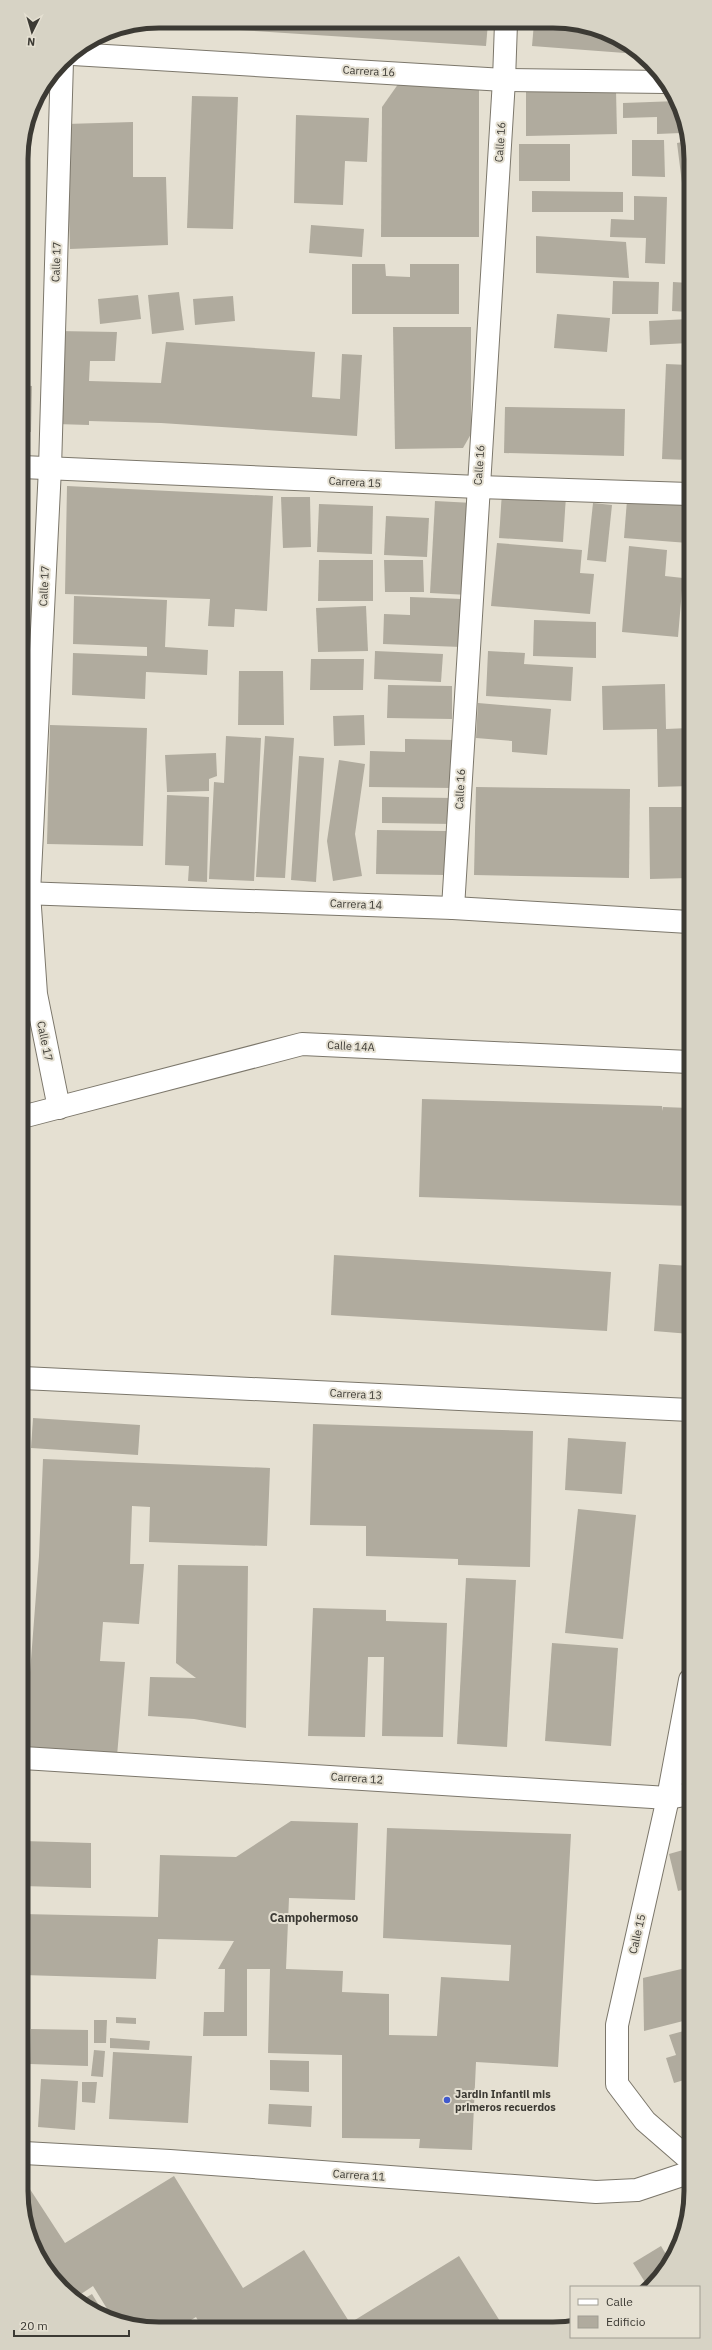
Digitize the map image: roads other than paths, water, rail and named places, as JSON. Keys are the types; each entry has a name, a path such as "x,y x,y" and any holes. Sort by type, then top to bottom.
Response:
{"street":[{"name":"Calle 16","path":"453,908 504,80 506,28"},
{"name":"Carrera 16","path":"81,54 504,80 659,82"},
{"name":"Calle 17","path":"28,858 50,468 62,71"},
{"name":"Carrera 15","path":"28,467 478,487 684,494"},
{"name":"Carrera 14","path":"28,893 453,908 684,922"},
{"name":"Calle 17","path":"28,913 36,994 59,1108"},
{"name":"Calle 14A","path":"28,1116 302,1044 684,1062"},
{"name":"Carrera 13","path":"28,1378 684,1410"},
{"name":"Calle 15","path":"684,1712 668,1798 617,2025 617,2084 645,2121 684,2155"},
{"name":"Carrera 12","path":"28,1758 668,1798 684,1795"},
{"name":"Carrera 11","path":"28,2153 170,2161 596,2192 637,2190 684,2174"}],"place":[{"name":"Jardin Infantil mis primeros recuerdos","path":"447,2100"}],"district":[{"name":"Campohermoso","path":"314,1918"}]}
